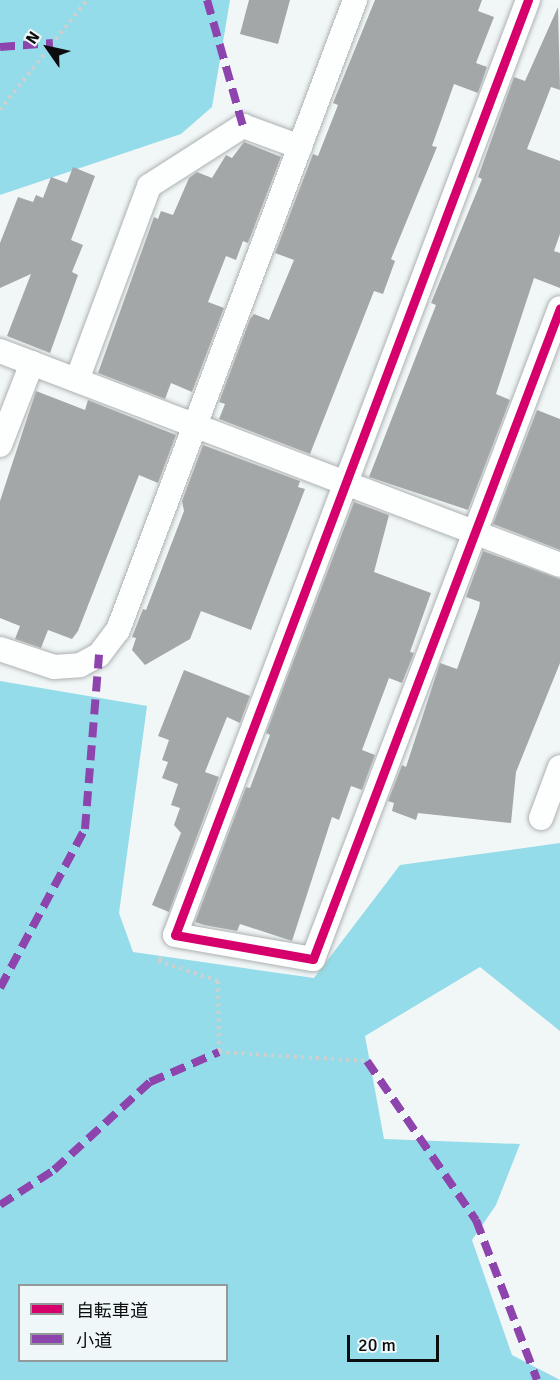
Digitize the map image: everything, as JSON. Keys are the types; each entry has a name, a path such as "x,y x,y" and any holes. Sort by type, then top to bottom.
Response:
{"street":[{"path":"0,649 54,667 81,665 99,655 118,630 355,0"},
{"path":"528,0 175,935 313,959 560,308"},
{"path":"77,380 149,186 243,126 300,147"},
{"path":"0,351 560,565"},
{"path":"0,445 32,363"},
{"path":"541,818 560,767"}],"path":[{"path":"0,110 87,0"},
{"path":"175,935 158,961 218,981 219,1052 368,1061"}],"shaded area":[{"path":"0,0 230,0 212,107 181,134 0,195"},
{"path":"0,681 147,706 119,913 133,952 314,978 400,865 560,843 560,1031 480,967 365,1036 384,1139 520,1144 496,1205 472,1240 512,1355 560,1380 0,1380"}],"building":[{"path":"249,0 290,0 278,44 240,34"},
{"path":"375,0 482,0 478,11 494,17 476,63 487,67 478,93 454,84 432,146 437,147 391,259 395,261 383,294 374,291 310,454 219,419 225,404 219,402 250,319 254,314 269,320 294,260 275,253 313,154 318,156 338,105 333,103"},
{"path":"558,7 560,90 551,87 527,149 560,161 560,234 554,251 560,253 560,288 534,278 496,394 510,400 468,510 369,477 436,305 431,303 482,179 478,177 514,77 525,81"},
{"path":"244,142 281,157 248,243 243,241 236,260 226,256 208,302 224,308 192,392 171,383 165,399 98,373 154,217 158,219 161,211 173,215 189,178 197,172 212,178 226,155 232,158"},
{"path":"73,167 95,176 71,240 83,245 72,272 78,275 50,353 7,336 31,274 0,288 0,243 18,197 33,202 36,195 43,198 51,177 67,183"},
{"path":"36,391 85,410 88,400 176,435 158,483 139,475 78,631 72,639 48,630 41,648 15,639 20,626 0,618 0,501"},
{"path":"537,410 560,419 560,550 493,524"},
{"path":"203,445 300,481 298,487 305,489 251,630 201,611 190,639 145,665 132,650 136,638 132,637 143,609 146,610 184,511 182,501"},
{"path":"354,502 389,515 374,572 431,593 410,652 414,653 402,683 389,678 362,750 375,755 362,790 351,786 339,820 332,817 292,941 240,924 237,931 195,922 246,787 250,788 270,735 266,733"},
{"path":"483,551 560,579 560,663 516,772 511,823 418,813 416,820 392,811 394,803 388,801 402,765 406,767 440,663 457,669 479,608 480,602 466,597"},
{"path":"184,670 250,696 240,723 227,717 205,772 219,777 169,912 152,905 181,833 174,825 180,808 171,805 178,784 162,778 168,762 162,760 169,740 158,736"}],"marked path":[{"path":"207,0 243,126"},
{"path":"0,47 53,43"},
{"path":"0,988 85,829 99,655"},
{"path":"0,1205 54,1170 150,1082 219,1052"},
{"path":"367,1061 476,1220 537,1380"}],"cycle path":[{"path":"528,0 175,935 313,959 560,308"}]}
